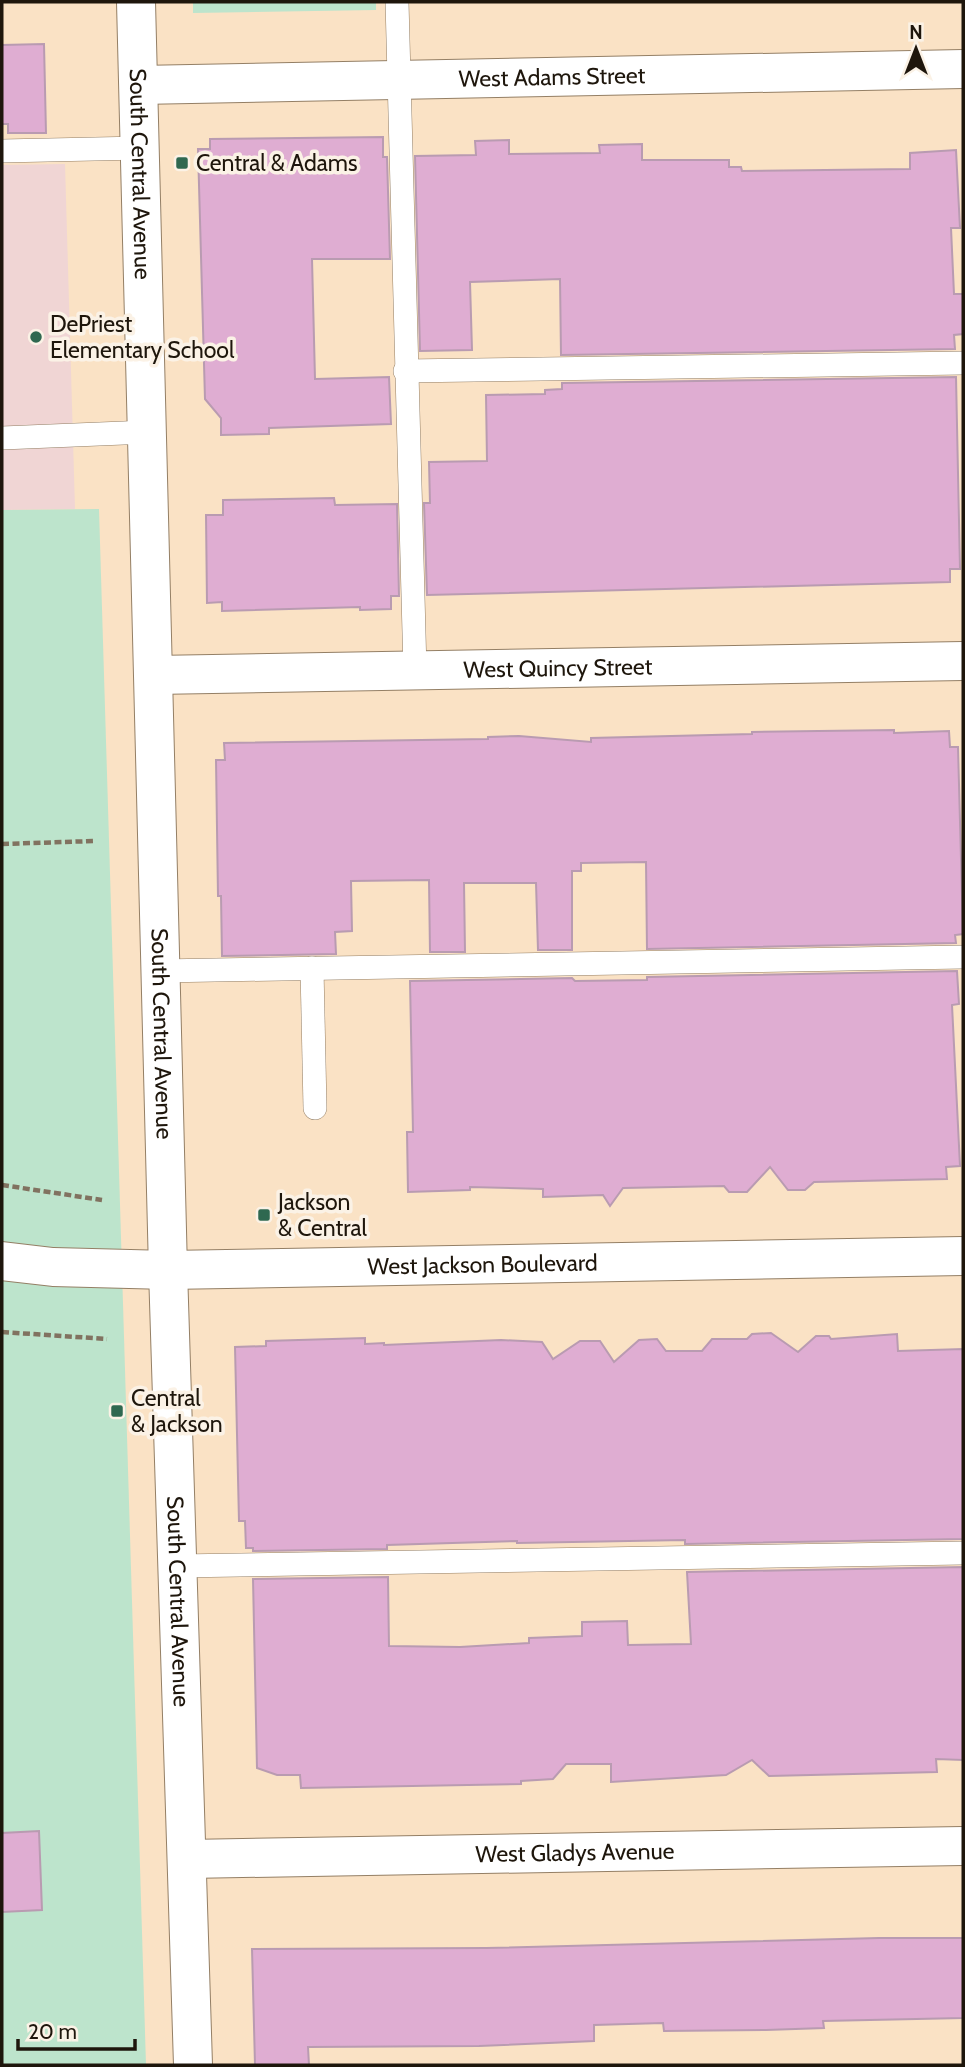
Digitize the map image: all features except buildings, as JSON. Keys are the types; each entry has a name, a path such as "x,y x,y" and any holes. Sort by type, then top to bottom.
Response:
{"street":[{"name":"South Central Avenue","path":"136,2 193,2065"},
{"name":"West Adams Street","path":"139,85 963,69"},
{"name":"West Quincy Street","path":"154,675 963,660"},
{"name":"West Jackson Boulevard","path":"2,1261 53,1267 169,1270 963,1256"},
{"name":"West Gladys Avenue","path":"187,1859 963,1846"}],"lane":[{"path":"397,2 415,670"},
{"path":"2,150 141,148"},
{"path":"405,371 963,363"},
{"path":"2,438 148,432"},
{"path":"161,971 963,957"},
{"path":"312,968 315,1108"},
{"path":"178,1566 963,1552"}],"path":[{"path":"2,844 94,841"},
{"path":"2,1185 102,1200"},
{"path":"2,1332 107,1339"}],"shaded area":[{"name":"DePriest Elementary School","path":"65,164 75,509 2,510 2,165"}],"green space":[{"path":"193,2 376,2 376,10 193,13"},
{"path":"99,509 146,2065 2,2065 2,510"}],"place":[{"name":"Central & Adams","path":"182,163"},
{"name":"DePriest Elementary School","path":"36,337"},
{"name":"Jackson & Central","path":"264,1215"},
{"name":"Central & Jackson","path":"117,1411"}]}
